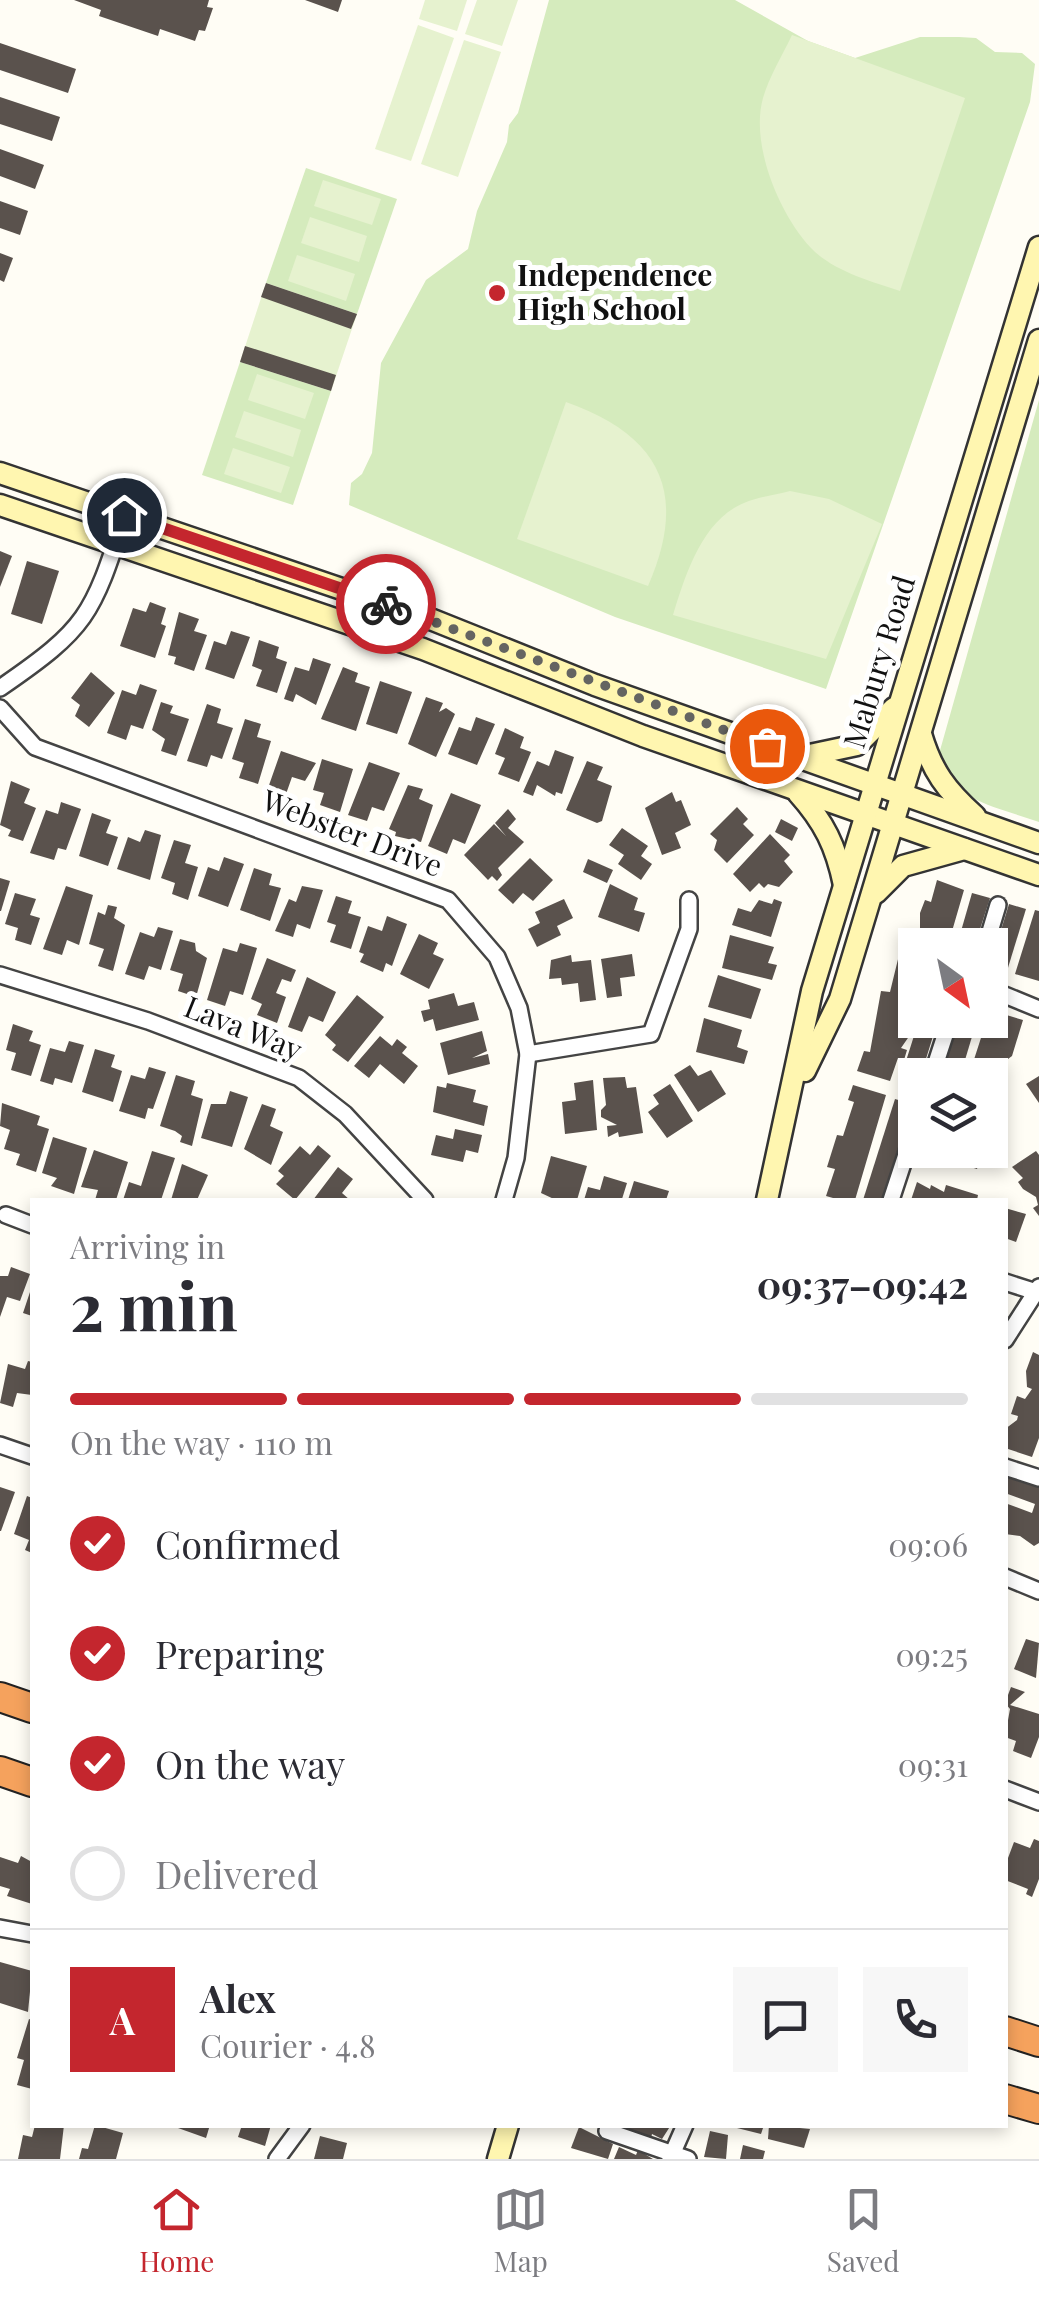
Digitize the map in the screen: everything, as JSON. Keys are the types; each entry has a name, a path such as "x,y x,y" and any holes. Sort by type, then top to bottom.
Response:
{"highway":[{"path":"0,1696 30,1707"},
{"path":"0,1771 30,1781"},
{"path":"1008,2032 1039,2042"},
{"path":"1008,2099 1039,2110"}],"main road":[{"name":"Mabury Road","path":"767,1198 812,990 1039,247"},
{"name":"Mabury Road","path":"792,1097 840,999 1039,340"},
{"path":"0,473 432,620 595,685 1039,842"},
{"path":"0,505 422,649 582,713 1039,875"},
{"path":"798,757 857,745 900,702"},
{"path":"921,734 932,770 946,790 984,824"},
{"path":"793,788 823,821 836,849 844,887"},
{"path":"871,898 903,866 966,848"},
{"path":"498,2159 507,2128"}],"street":[{"path":"0,688 46,657 82,624 103,586 124,515"},
{"name":"Webster Drive","path":"0,708 34,746 448,900 497,957 519,1008 528,1054 516,1158 505,1198"},
{"path":"528,1054 652,1034 689,929 689,900"},
{"path":"991,928 998,905"},
{"name":"Lava Way","path":"0,975 148,1022 298,1078 345,1114 417,1198"},
{"path":"1008,997 1039,1010"},
{"path":"892,1198 901,1168"},
{"path":"6,1214 30,1224"},
{"path":"1008,1283 1036,1289 1008,1335"},
{"path":"0,1445 30,1455"},
{"path":"1008,1468 1039,1478"},
{"path":"1008,1578 1039,1590"},
{"path":"1008,1790 1039,1802"},
{"path":"0,1928 30,1934"},
{"path":"277,2159 300,2128"},
{"path":"607,2132 677,2157 684,2128"}],"green space":[{"path":"425,0 467,0 457,31 419,19"},
{"path":"477,0 518,0 502,46 465,34"},
{"path":"549,0 735,0 808,41 855,58 920,37 959,37 976,38 995,52 1022,53 1035,64 1030,102 826,689 615,617 349,505 351,483 362,474 372,453 381,363 426,280 468,249 477,211 507,142 509,125 518,113"},
{"path":"418,25 454,38 411,161 375,149"},
{"path":"792,35 965,98 900,291 852,274 820,256 799,234 778,198 764,157 760,116 769,82"},
{"path":"464,40 501,52 458,177 421,164"},
{"path":"306,168 397,199 357,314 266,283"},
{"path":"323,180 381,199 372,225 314,206"},
{"path":"310,217 367,236 359,262 301,243"},
{"path":"297,255 355,274 346,301 288,281"},
{"path":"266,283 357,314 331,391 240,362"},
{"path":"240,362 331,391 293,505 202,475"},
{"path":"257,374 314,393 305,419 248,400"},
{"path":"1039,400 1039,822 964,792 944,770 939,754"},
{"path":"566,402 624,432 644,450 658,472 665,496 666,523 648,586 517,539"},
{"path":"244,411 301,430 293,457 235,437"},
{"path":"233,448 290,467 281,493 224,474"},
{"path":"790,491 829,499 882,524 826,659 673,615 697,551 717,522 744,503"}],"building":[{"path":"74,0 209,0 207,7 213,8 205,31 199,30 195,41 160,29 158,36 99,16 101,10"},
{"path":"305,0 342,0 338,12"},
{"path":"0,43 76,69 68,93 0,70"},
{"path":"0,97 60,117 52,141 0,124"},
{"path":"0,149 44,165 35,189 0,176"},
{"path":"0,201 28,211 20,235 0,228"},
{"path":"0,253 13,258 4,282 0,280"},
{"path":"266,283 357,314 351,329 261,297"},
{"path":"245,346 336,375 331,391 240,362"},
{"path":"0,551 12,556 0,587"},
{"path":"27,561 59,571 42,624 11,614"},
{"path":"150,602 166,608 161,624 166,626 155,658 120,646 133,608 146,612"},
{"path":"179,612 199,619 194,631 207,635 194,671 174,664 176,657 168,655"},
{"path":"231,631 250,637 234,679 205,669 214,641 226,645"},
{"path":"259,640 279,647 276,658 287,662 277,693 256,686 262,670 252,666"},
{"path":"313,658 331,664 316,705 296,694 293,702 284,699 295,667 309,671"},
{"path":"343,667 358,673 355,682 370,687 356,731 321,719"},
{"path":"91,672 115,693 89,727 75,716 80,705 71,698"},
{"path":"380,681 412,692 397,734 366,724"},
{"path":"140,684 157,690 143,729 131,725 126,740 107,733 122,690 136,695"},
{"path":"426,697 443,703 439,712 446,708 455,714 436,757 408,744"},
{"path":"161,702 173,706 170,713 189,719 176,756 161,751 165,739 152,730"},
{"path":"207,704 221,709 217,723 233,728 222,759 211,755 207,767 187,761"},
{"path":"476,717 495,724 477,765 448,754 459,727 471,731"},
{"path":"245,719 261,724 257,737 271,741 258,784 239,778 244,763 232,759"},
{"path":"505,728 524,737 520,748 531,752 519,782 498,774 505,758 495,754"},
{"path":"555,750 574,757 562,794 556,792 555,796 537,785 533,796 523,792 537,761 549,766"},
{"path":"281,751 316,763 305,781 292,777 286,794 268,788"},
{"path":"322,759 353,769 340,812 320,805 324,793 313,790"},
{"path":"587,761 603,767 597,780 612,786 602,821 597,823 566,810"},
{"path":"369,762 400,773 384,811 372,807 367,821 348,815"},
{"path":"11,781 30,789 24,803 36,808 23,841 8,836 11,830 0,825"},
{"path":"408,785 423,789 419,799 433,805 421,842 395,836 396,832 389,829"},
{"path":"672,792 676,802 681,800 691,825 675,833 681,848 662,855 645,808"},
{"path":"451,793 481,805 465,844 453,839 447,854 428,846"},
{"path":"61,802 81,809 66,850 58,848 54,860 30,853 46,810 58,814"},
{"path":"737,807 748,819 743,824 754,835 727,863 714,850 717,840 710,834"},
{"path":"508,809 516,819 508,828 524,842 498,868 502,875 497,881 492,876 488,880 464,855 494,824 506,836 495,823"},
{"path":"92,813 111,820 106,833 118,837 108,866 79,856"},
{"path":"781,819 798,828 792,841 775,832"},
{"path":"622,828 648,846 641,856 652,864 641,880 618,864 624,855 609,845"},
{"path":"145,830 161,835 150,880 117,869 128,837 140,842"},
{"path":"770,834 790,855 784,861 793,872 779,887 768,884 764,888 759,883 750,892 733,874"},
{"path":"174,840 191,845 185,863 198,867 188,900 172,894 175,883 161,878"},
{"path":"224,857 244,864 228,907 198,896 208,867 219,871"},
{"path":"530,858 553,880 533,901 523,893 513,904 498,890"},
{"path":"588,859 613,870 607,883 583,872"},
{"path":"254,868 272,874 269,885 281,888 270,921 240,910"},
{"path":"0,878 10,881 1,911 0,911"},
{"path":"937,880 964,890 953,928 920,928 925,900 931,902"},
{"path":"610,884 638,898 634,910 645,913 639,932 598,917"},
{"path":"66,886 93,895 79,945 67,940 62,955 43,949"},
{"path":"302,886 323,890 310,929 297,924 293,937 275,931 289,899 296,902"},
{"path":"15,893 36,899 30,915 40,918 31,945 15,940 18,928 5,924"},
{"path":"972,893 990,898 980,928 962,928"},
{"path":"336,896 352,901 348,913 361,917 351,949 330,942 336,925 327,922"},
{"path":"564,899 573,918 557,926 561,935 537,947 528,929 540,923 535,912"},
{"path":"774,899 782,902 771,937 732,925 738,908 751,912 759,900 772,904"},
{"path":"1009,904 1026,909 1008,968 1008,928 1002,928"},
{"path":"108,905 117,907 114,918 125,925 113,971 98,966 104,949 89,944 98,912 105,915"},
{"path":"1035,910 1039,911 1039,981 1015,974"},
{"path":"387,916 407,924 392,966 386,963 383,972 360,962 364,954 359,952 368,926 382,931"},
{"path":"158,927 173,931 161,970 149,966 144,980 125,974 140,932 154,937"},
{"path":"419,934 438,943 433,954 444,959 429,989 400,974"},
{"path":"730,935 774,947 768,963 777,965 772,980 722,968"},
{"path":"180,939 195,943 196,951 207,958 196,997 178,991 183,974 170,970"},
{"path":"240,943 257,948 243,995 230,991 225,1006 207,1000 223,948 237,952"},
{"path":"632,954 635,976 620,978 622,996 607,998 601,959"},
{"path":"571,955 572,962 591,960 596,1000 580,1002 578,983 562,985 561,978 549,979 551,960"},
{"path":"267,958 296,970 291,982 282,979 276,993 286,997 277,1023 257,1015 262,1004 251,999"},
{"path":"898,959 898,1038 908,1038 901,1048 907,1050 905,1058 898,1058 890,1081 857,1071 864,1051 870,1052 881,991 890,992"},
{"path":"718,975 761,989 751,1019 708,1007"},
{"path":"307,977 336,992 323,1022 309,1016 302,1032 288,1027"},
{"path":"454,993 458,1006 474,1002 479,1020 436,1031 433,1019 424,1022 421,1011 430,1009 428,1000"},
{"path":"357,995 384,1017 348,1062 332,1050 336,1045 325,1035"},
{"path":"1008,1015 1023,1020 1012,1056 974,1058 981,1038 1008,1038"},
{"path":"704,1018 742,1030 737,1047 748,1051 744,1064 696,1052"},
{"path":"13,1024 33,1031 29,1041 41,1045 31,1076 11,1070 16,1053 6,1050"},
{"path":"482,1031 487,1051 472,1058 488,1054 490,1064 448,1075 440,1043"},
{"path":"380,1036 392,1046 397,1039 407,1047 402,1053 418,1066 404,1084 380,1064 369,1078 354,1066"},
{"path":"913,1038 932,1038 926,1058 907,1058"},
{"path":"953,1038 972,1038 966,1058 947,1058"},
{"path":"69,1041 84,1045 72,1083 55,1078 53,1085 40,1081 50,1048 65,1052"},
{"path":"95,1049 115,1055 111,1067 122,1071 113,1102 82,1092"},
{"path":"690,1065 698,1076 711,1070 726,1094 698,1112 674,1075"},
{"path":"149,1067 166,1072 153,1109 148,1108 145,1119 119,1111 131,1075 145,1079"},
{"path":"176,1075 195,1081 191,1095 203,1099 192,1146 180,1142 182,1136 175,1131 160,1126"},
{"path":"1039,1076 1039,1103 1026,1084"},
{"path":"625,1077 627,1088 636,1087 643,1133 619,1137 618,1132 608,1137 607,1126 617,1125 601,1117 606,1105 603,1078"},
{"path":"593,1080 597,1130 565,1134 562,1102 576,1100 574,1083"},
{"path":"447,1083 476,1090 473,1102 488,1106 484,1126 433,1112 437,1086 446,1088"},
{"path":"670,1084 693,1121 667,1138 648,1112 659,1104 653,1095"},
{"path":"853,1085 886,1095 856,1198 833,1198 826,1196 835,1169 827,1167 837,1135 843,1136 854,1102 848,1100"},
{"path":"230,1091 248,1097 232,1147 201,1138 211,1104 226,1104"},
{"path":"895,1099 898,1149 883,1198 864,1198"},
{"path":"2,1103 40,1116 37,1125 49,1129 36,1172 16,1165 20,1154 4,1149 10,1130 0,1126"},
{"path":"262,1104 276,1109 270,1126 283,1132 271,1165 244,1149"},
{"path":"455,1129 482,1135 478,1153 466,1150 463,1162 431,1155 436,1135 453,1139"},
{"path":"53,1137 87,1148 74,1194 51,1186 57,1178 42,1173"},
{"path":"318,1145 331,1156 293,1198 276,1184 284,1176 278,1171 300,1146 310,1155"},
{"path":"94,1150 128,1162 117,1198 96,1198 98,1190 81,1187"},
{"path":"152,1151 175,1158 162,1198 124,1198 129,1182 141,1186"},
{"path":"1036,1151 1039,1216 1033,1208 1038,1205 1036,1197 1023,1189 1018,1182 1023,1178 1012,1167"},
{"path":"551,1156 587,1166 578,1198 552,1198 541,1193"},
{"path":"182,1164 208,1175 198,1198 172,1198"},
{"path":"338,1167 353,1179 342,1193 348,1198 315,1198"},
{"path":"604,1176 627,1183 622,1198 585,1198 588,1187 600,1190"},
{"path":"634,1181 669,1191 667,1198 629,1198"},
{"path":"917,1182 944,1192 946,1185 978,1195 977,1198 912,1198"},
{"path":"1008,1209 1026,1214 1016,1242 1008,1239"},
{"path":"11,1267 30,1274 20,1301 7,1297 0,1317 0,1276 8,1276"},
{"path":"30,1292 30,1315 23,1313"},
{"path":"1033,1352 1039,1355 1039,1438 1032,1457 1008,1449 1008,1427 1018,1416 1011,1414 1017,1396 1025,1399 1032,1389 1027,1387 1026,1371"},
{"path":"30,1362 30,1395 17,1393 13,1407 0,1403 8,1364 25,1369"},
{"path":"1008,1475 1039,1487 1039,1543 1034,1546 1020,1536 1008,1534 1008,1504 1032,1513 1035,1504 1008,1494"},
{"path":"0,1487 15,1492 1,1531 0,1531"},
{"path":"27,1496 30,1552 25,1550 29,1540 14,1534"},
{"path":"1026,1639 1039,1643 1036,1678 1014,1669"},
{"path":"1011,1687 1025,1692 1010,1705 1039,1714 1039,1737 1031,1758 1013,1751 1016,1741 1008,1738"},
{"path":"1034,1839 1039,1841 1039,1879 1032,1897 1026,1894 1028,1889 1008,1881 1008,1858 1014,1842 1030,1848"},
{"path":"21,1856 30,1861 30,1903 7,1896 10,1889 0,1886 0,1857 18,1863"},
{"path":"0,1962 30,1970 28,2012 0,2003"},
{"path":"29,2019 30,2088 17,2085 24,2060 17,2058"},
{"path":"34,2128 64,2128 60,2159 18,2159 23,2135 32,2137"},
{"path":"94,2128 123,2133 116,2159 79,2159 82,2148 88,2149"},
{"path":"178,2128 209,2128 206,2138"},
{"path":"241,2128 270,2128 265,2146 238,2137"},
{"path":"579,2128 613,2144 608,2159 571,2148"},
{"path":"628,2128 669,2128 662,2139"},
{"path":"737,2128 763,2128 761,2134"},
{"path":"769,2128 810,2129 804,2148 768,2139"},
{"path":"710,2131 728,2135 726,2159 704,2157"},
{"path":"320,2136 347,2143 343,2159 314,2159"},
{"path":"743,2145 765,2151 763,2159 740,2159"},
{"path":"619,2147 636,2155 638,2150 653,2159 614,2159"}],"way so far":[{"path":"386,604 767,746"}],"place":[{"name":"Independence High School","path":"497,293"}],"route":[{"path":"124,515 386,604"}]}
